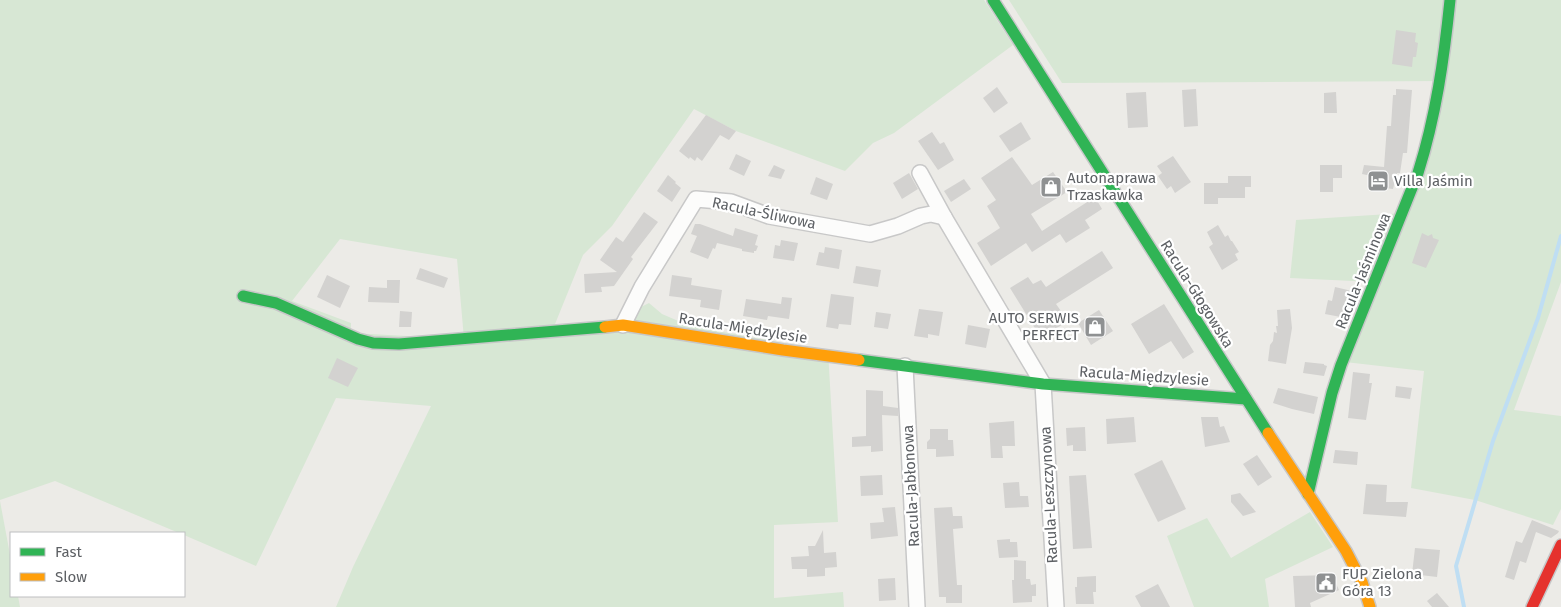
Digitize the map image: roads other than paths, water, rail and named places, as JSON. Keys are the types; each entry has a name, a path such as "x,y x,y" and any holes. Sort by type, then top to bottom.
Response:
{"street":[{"name":"Racula-Głogowska","path":"993,0 1246,399 1346,551 1362,582 1370,607"},
{"name":"Racula-Jaśminowa","path":"1308,494 1332,393 1341,365 1418,173 1427,144 1442,73 1450,0"},
{"path":"920,173 1043,384"},
{"name":"Racula-Śliwowa","path":"622,325 642,287 696,199 731,202 769,216 870,234 898,226 921,216 930,214 944,217"},
{"name":"Racula-Międzylesie","path":"243,296 276,303 358,339 373,343 399,344 622,325 783,350 1043,384 1246,399"},
{"name":"Racula-Jabłonowa","path":"905,366 917,607"},
{"name":"Racula-Leszczynowa","path":"1043,384 1056,607"},
{"path":"1532,607 1561,545"}],"waterway":[{"path":"1464,607 1456,566 1493,441 1538,318 1561,236"}],"place":[{"name":"Villa Jaśmin","path":"1378,181"},
{"name":"Autonaprawa Trzaskawka","path":"1051,187"},
{"name":"AUTO SERWIS PERFECT","path":"1095,327"},
{"name":"FUP Zielona Góra 13","path":"1326,583"}]}
